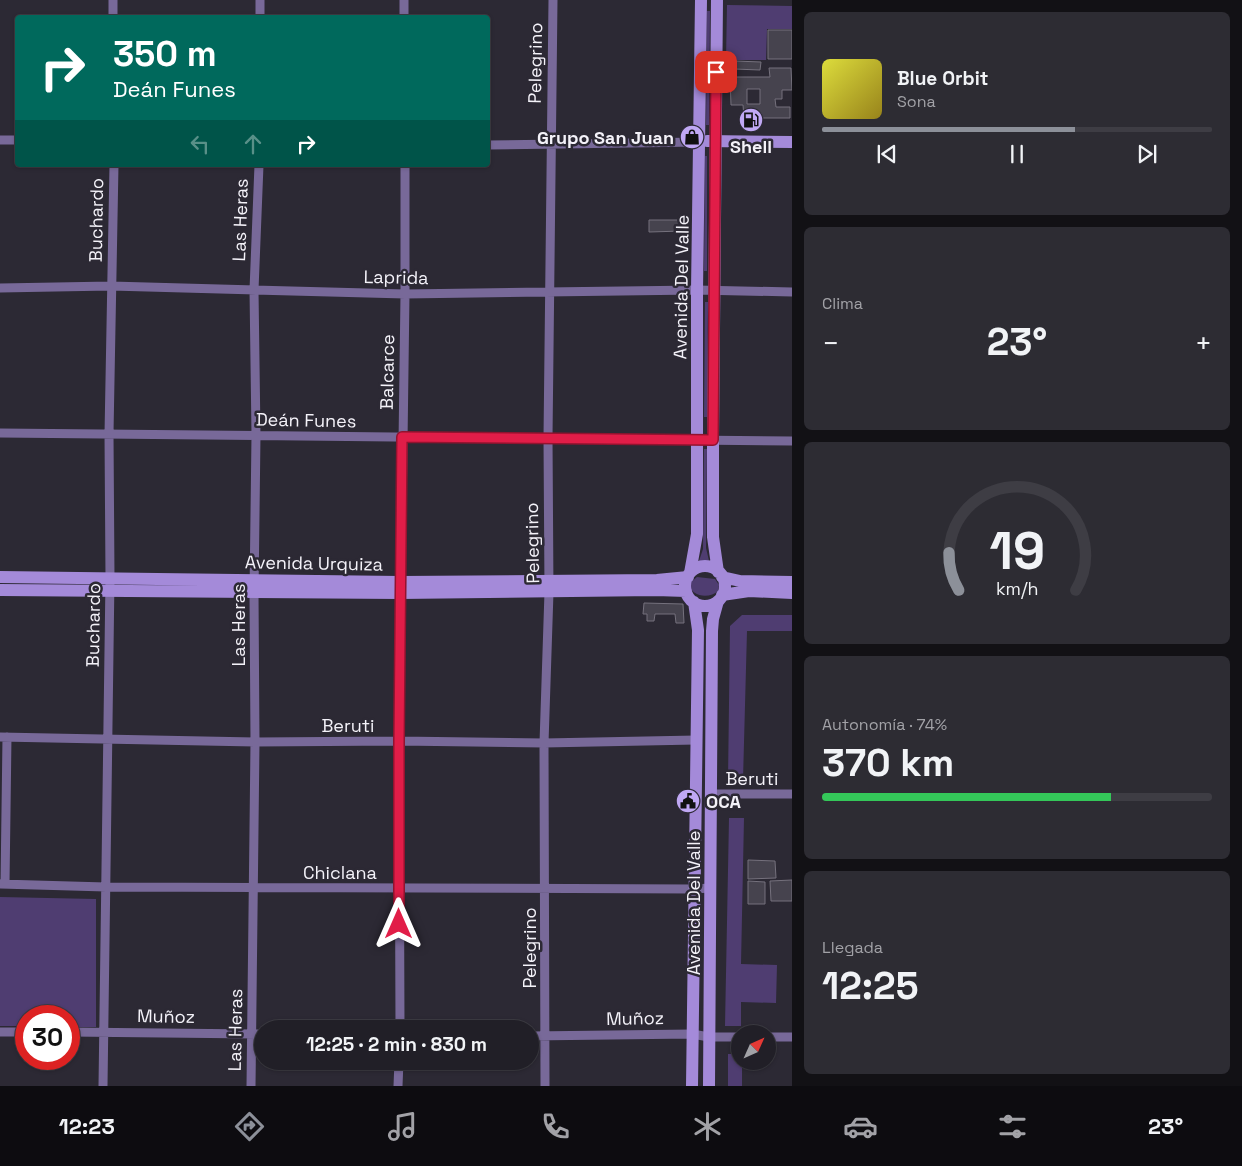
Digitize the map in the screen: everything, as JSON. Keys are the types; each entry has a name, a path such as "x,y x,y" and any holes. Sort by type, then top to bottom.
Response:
{"main road":[{"name":"Avenida Del Valle","path":"689,575 697,534 697,290 701,0"},
{"name":"Avenida Del Valle","path":"717,0 714,141 713,537 720,574"},
{"path":"700,142 792,142"},
{"path":"792,582 740,581 720,574 707,566 695,569 689,575 685,585 686,592 694,602 706,606 720,598 749,591 792,593"},
{"path":"720,574 724,589 720,598"},
{"name":"Avenida Urquiza","path":"0,577 254,579 400,587 548,586 657,580 689,575"},
{"path":"548,586 686,592"},
{"path":"0,590 254,593 400,587"},
{"name":"Avenida Del Valle","path":"709,1086 712,631 713,619 720,598"},
{"name":"Avenida Del Valle","path":"692,1086 698,630 694,602"}],"street":[{"path":"113,0 113,15"},
{"path":"260,0 260,15"},
{"path":"404,0 404,15"},
{"name":"Pelegrino","path":"545,1086 544,743 548,586 552,0"},
{"path":"0,140 15,140"},
{"path":"490,145 551,146 700,142"},
{"name":"Buchardo","path":"103,1086 110,592 109,434 114,167"},
{"name":"Las Heras","path":"251,1086 255,742 254,579 256,435 254,290 258,167"},
{"name":"Balcarce","path":"400,1020 399,741 405,167"},
{"name":"Laprida","path":"0,288 111,286 405,294 697,290 713,292 792,292"},
{"name":"Deán Funes","path":"0,433 792,441"},
{"path":"2,884 4,737"},
{"name":"Beruti","path":"4,737 255,742 544,743 696,740"},
{"name":"Beruti","path":"711,794 792,794"},
{"name":"Chiclana","path":"2,884 106,887 399,889 710,888"},
{"path":"0,1032 15,1032"},
{"name":"Muñoz","path":"80,1032 251,1034"},
{"name":"Muñoz","path":"539,1036 692,1034 709,1037 731,1037"},
{"path":"776,1037 792,1037"},
{"path":"398,1086 399,1070"}],"shaded area":[{"path":"727,5 792,6 792,29 767,29 766,60 726,60"},
{"path":"707,11 710,11 709,125 706,125"},
{"path":"705,156 707,156 707,271 704,271"},
{"path":"705,302 708,302 707,417 704,417"},
{"path":"704,449 707,449 706,548 710,565 698,564 703,549"},
{"path":"697,577 715,579 719,585 718,591 705,596 696,594 691,588 690,583"},
{"path":"742,615 792,615 792,631 747,631 743,780 728,780 730,626"},
{"path":"729,818 744,818 741,964 777,965 776,1003 741,1002 741,1025 725,1026"},
{"path":"0,897 96,899 96,1027 80,1027 80,1005 15,1005 15,1026 0,1026"},
{"path":"728,1054 731,1054 731,1070 742,1070 742,1086 728,1086"}],"building":[{"path":"768,30 792,30 792,59 768,59"},
{"path":"735,61 761,62 760,70 734,69"},
{"path":"769,68 791,68 792,90 782,90 782,99 775,99 776,107 790,107 790,118 744,118 743,105 731,105 730,77 770,77","holes":["747,89 760,89 760,104 747,104"]},
{"path":"649,220 683,220 683,231 649,232"},
{"path":"644,603 683,604 684,623 676,623 675,614 655,614 654,621 647,621 647,614 643,614"},
{"path":"748,860 775,861 776,878 748,879"},
{"path":"792,880 792,901 771,901 770,881"},
{"path":"748,881 765,882 765,904 748,904"}],"place":[{"name":"Shell","path":"751,120"},
{"name":"Grupo San Juan","path":"692,137"},
{"name":"OCA","path":"688,801"}],"route":[{"path":"399,924 402,437 713,440 716,72"}]}
